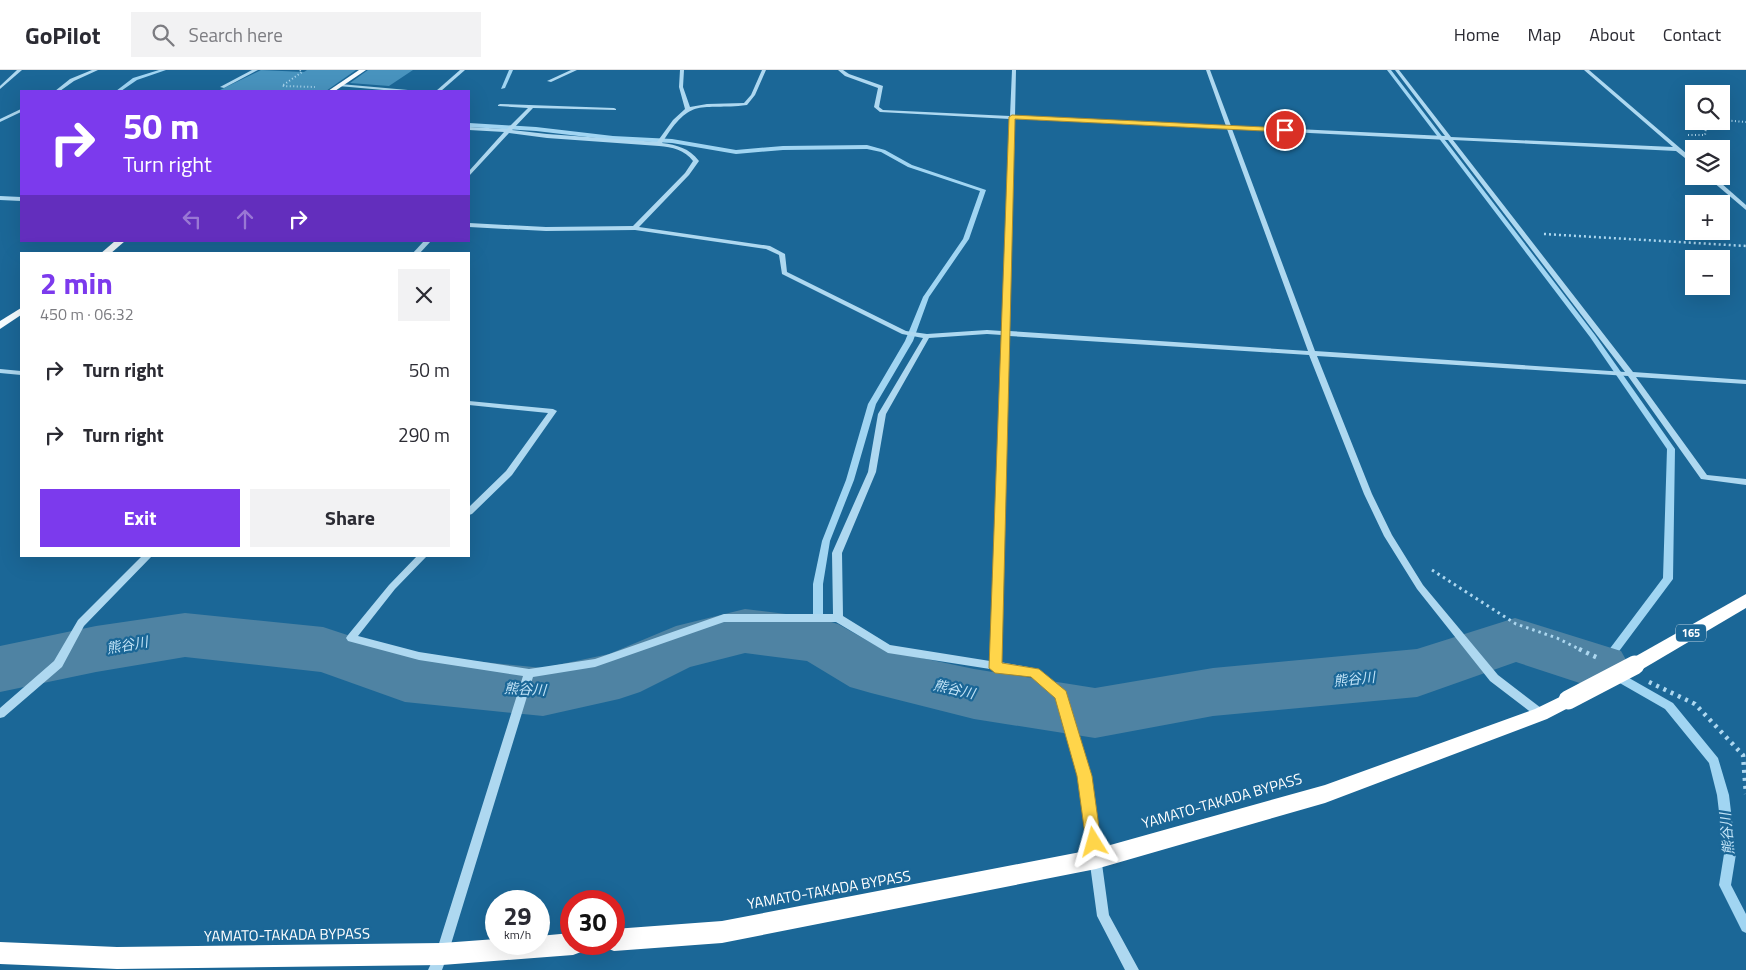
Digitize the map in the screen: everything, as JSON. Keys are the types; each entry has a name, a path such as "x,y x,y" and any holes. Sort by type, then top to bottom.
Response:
{"highway":[{"name":"YAMATO-TAKADA BYPASS","path":"625,939 722,932 946,890 1096,859 1325,794 1541,714 1635,665 1746,600"},
{"name":"YAMATO-TAKADA BYPASS","path":"0,953 117,958 439,962 560,946"}],"main road":[{"path":"336,88 363,70"},
{"path":"107,252 120,242"},
{"path":"0,326 20,312"}],"street":[{"path":"0,88 20,70"},
{"path":"58,90 72,80 96,70"},
{"path":"222,87 256,70"},
{"path":"439,90 463,70"},
{"path":"549,81 575,70"},
{"path":"682,70 682,87 688,110"},
{"path":"661,141 688,110 746,104 753,96 764,70"},
{"path":"840,70 847,75 881,87 876,107 882,111 1677,149"},
{"path":"995,668 1014,70"},
{"path":"1208,70 1312,353 1368,494 1420,587 1494,678 1541,714"},
{"path":"1397,70 1630,374 1704,477 1746,482"},
{"path":"1586,70 1685,156"},
{"path":"336,88 384,90"},
{"path":"500,105 614,110"},
{"path":"470,173 532,107"},
{"path":"0,121 20,111"},
{"path":"470,128 511,128 538,136 661,141 691,154 696,161 673,189 635,228"},
{"path":"1719,185 1746,208"},
{"path":"0,198 20,199"},
{"path":"470,225 546,229 635,228 768,247 782,254 784,273 904,333 924,336 987,332 1006,333 1746,382"},
{"path":"417,252 427,242"},
{"path":"833,618 837,553 872,472 882,414 924,336"},
{"path":"0,371 20,373"},
{"path":"470,403 553,411 509,473 470,511"},
{"path":"0,714 58,664 81,623 147,557"},
{"path":"422,557 392,587 352,638 419,656 528,676 595,664 724,618 833,618 888,649 995,668 1035,672 1061,695 1084,776 1103,916 1132,970"},
{"path":"439,962 528,676"}],"path":[{"path":"300,70 302,72 282,86 336,88"},
{"path":"1730,121 1746,122"},
{"path":"1660,134 1705,135 1706,130"},
{"path":"1523,233 1746,246"},
{"path":"1396,547 1516,624 1581,650"},
{"path":"1645,680 1696,704 1743,755 1746,794"}],"building":[{"path":"261,70 304,72 307,70 356,70 327,90 220,90"},
{"path":"368,70 413,70 389,86 350,83"}],"waterway":[{"path":"119,90 135,79 164,70"},
{"path":"503,88 511,70"},
{"path":"1389,70 1593,336 1671,449 1668,579 1601,667 1669,706 1714,761 1723,795 1730,854 1725,885 1746,927"},
{"path":"470,125 536,129 613,138 672,141 736,152 783,148 867,147 883,151 910,166 983,190 966,239 926,297 909,341 872,404 850,480 826,541 818,584 818,640"},
{"name":"熊谷川","path":"0,669 96,649 185,635 323,650 405,678 543,692 619,675 676,648 745,631 818,640 871,670 974,694 1095,713 1213,692 1417,673 1515,640 1601,667"}],"route":[{"path":"1094,842 1084,776 1061,695 1035,672 995,668 1012,117 1285,130"}]}
